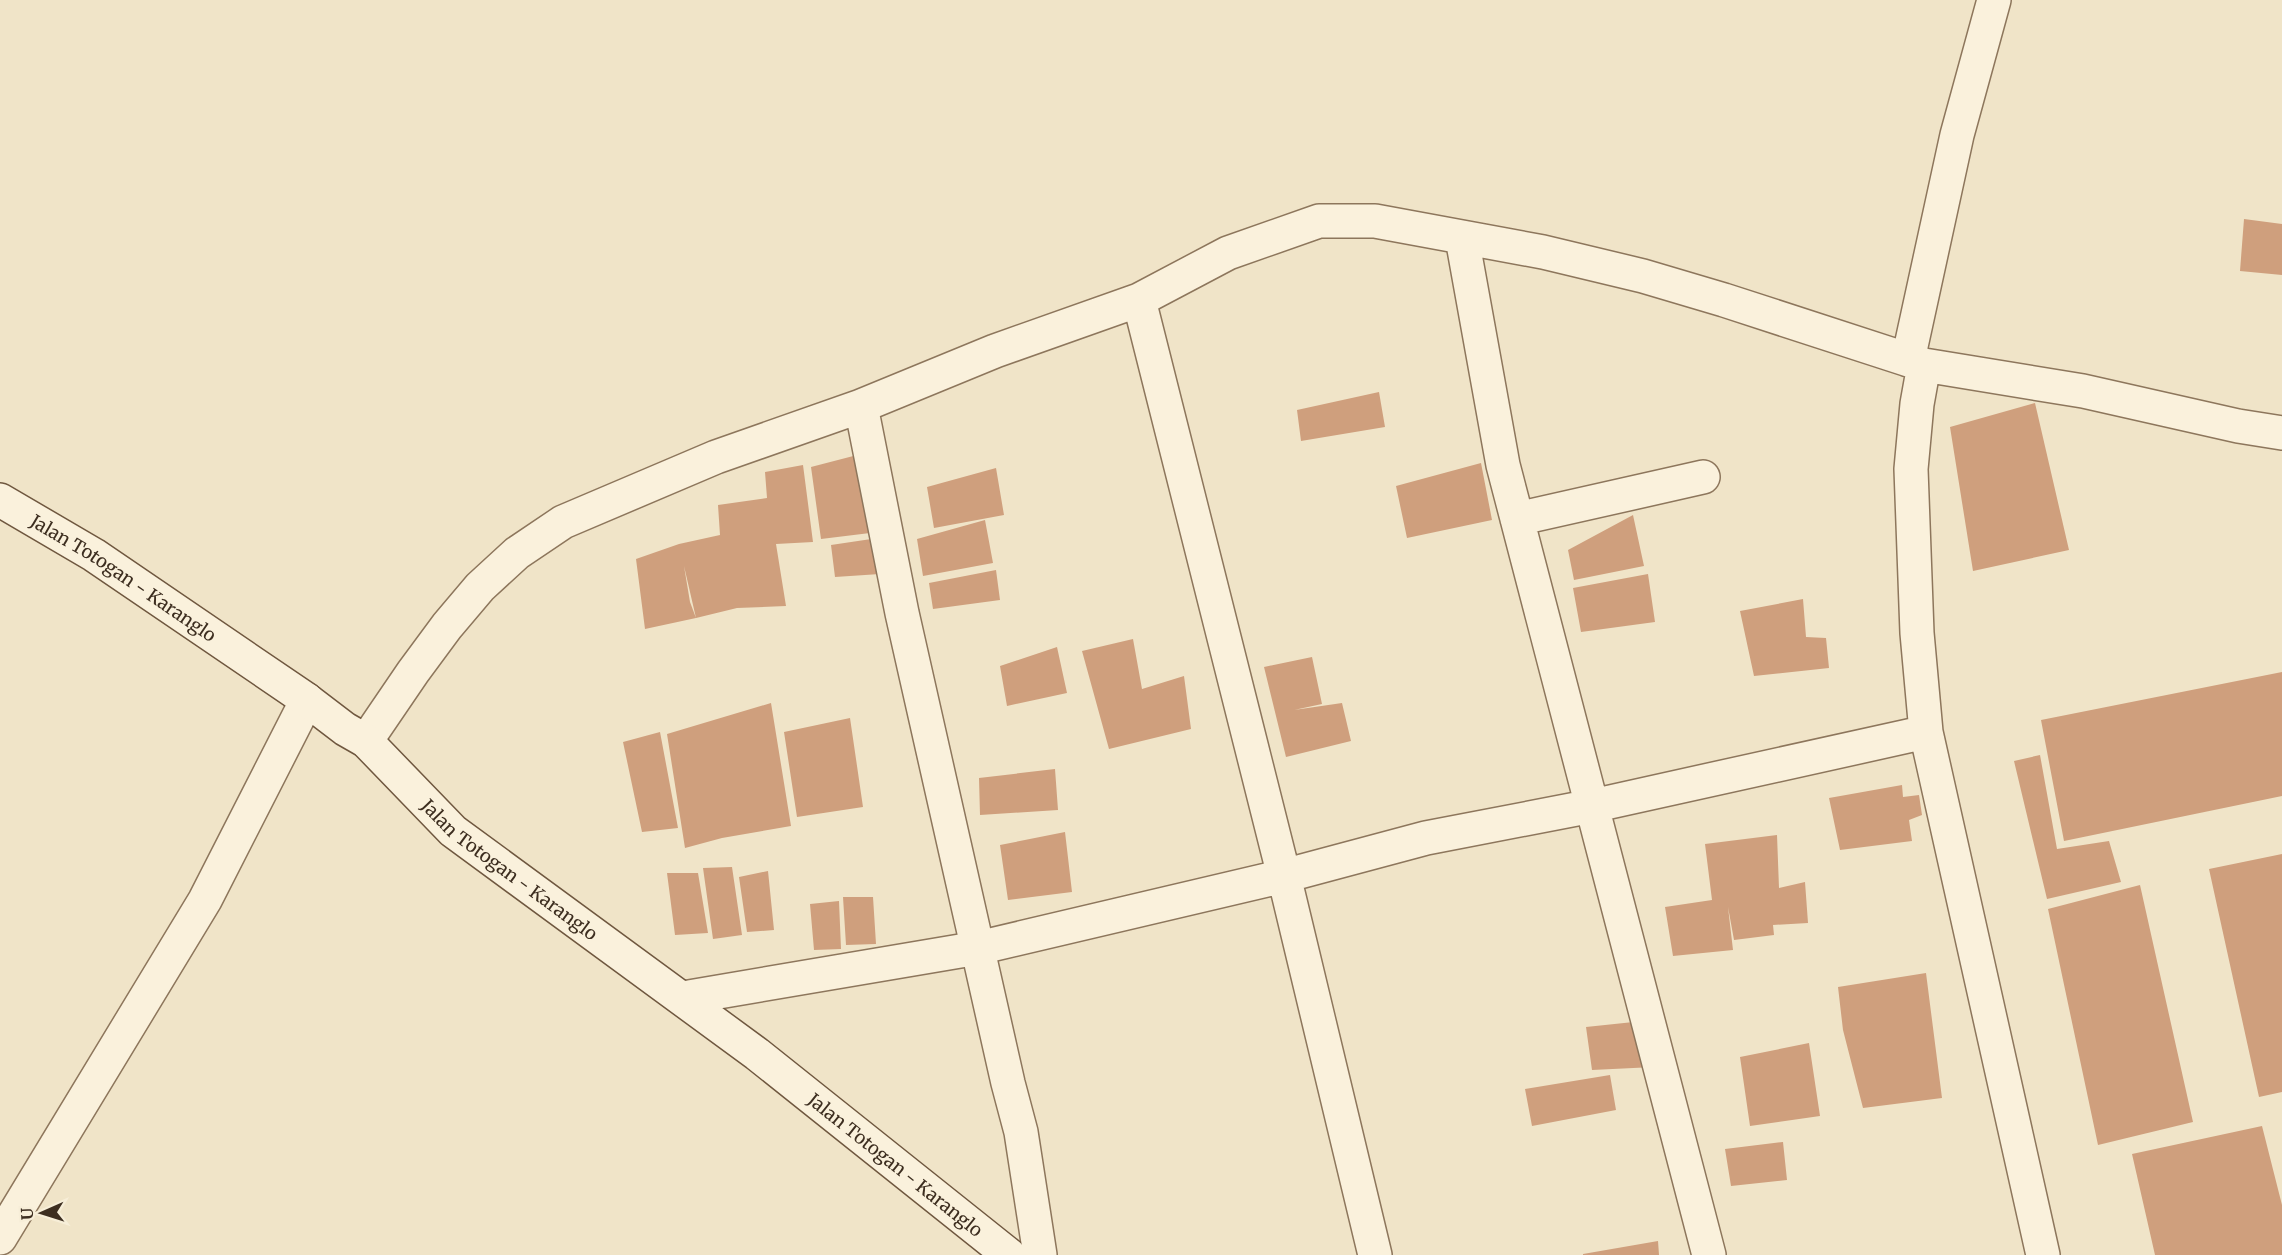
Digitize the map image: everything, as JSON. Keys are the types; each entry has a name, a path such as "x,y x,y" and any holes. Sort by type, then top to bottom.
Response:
{"street":[{"path":"1994,0 1957,135 1916,363 1917,404 1911,469 1917,633 1926,732 2043,1255"},
{"path":"356,735 412,672 480,587 517,553 563,522 716,457 861,406 995,351 1139,300 1228,254 1319,221 1375,221 1543,252 1643,276 1724,300 1916,363 2083,391 2238,426 2282,433"},
{"path":"1462,238 1503,465 1709,1255"},
{"path":"1139,300 1284,876 1375,1255"},
{"path":"861,406 902,613 1021,1132 1040,1255"},
{"path":"1517,519 1703,477"},
{"name":"Jalan Totogan - Karanglo","path":"0,500 94,555 356,735 453,831 683,998 1009,1255"},
{"path":"0,1238 205,900 312,704"},
{"path":"683,998 978,948 1284,876 1426,838 1592,806 1926,732"}],"building":[{"path":"2244,219 2282,224 2282,275 2240,271"},
{"path":"1379,392 1385,427 1301,441 1297,410"},
{"path":"2035,403 2069,550 1973,571 1950,427"},
{"path":"861,454 870,533 821,539 811,467"},
{"path":"1481,463 1492,520 1407,538 1396,486"},
{"path":"803,465 813,542 776,544 786,606 737,608 696,618 645,629 636,559 679,544 720,535 718,505 767,498 765,472","holes":["684,566 696,618 690,602"]},
{"path":"996,468 1004,515 934,528 927,487"},
{"path":"1633,515 1644,566 1574,580 1568,550"},
{"path":"985,520 993,563 923,576 917,539"},
{"path":"878,538 880,574 835,577 831,545"},
{"path":"996,570 1000,600 933,609 929,583"},
{"path":"1648,574 1655,622 1581,632 1573,588"},
{"path":"1803,599 1806,637 1826,638 1829,668 1754,676 1740,611"},
{"path":"1133,639 1142,689 1184,676 1191,729 1109,749 1082,651"},
{"path":"1057,647 1067,693 1007,706 1000,666"},
{"path":"1312,657 1322,704 1294,710 1342,703 1351,741 1286,757 1264,667"},
{"path":"2282,672 2282,796 2064,841 2041,720"},
{"path":"771,703 791,826 722,838 685,848 667,734"},
{"path":"850,718 863,807 797,817 784,732"},
{"path":"660,732 678,828 642,832 623,742"},
{"path":"2040,755 2057,849 2109,841 2121,882 2047,899 2014,761"},
{"path":"1055,769 1058,810 980,815 979,778"},
{"path":"1902,785 1903,797 1919,795 1922,815 1909,820 1912,841 1840,850 1829,798"},
{"path":"1065,832 1072,892 1008,900 1000,845"},
{"path":"1777,835 1779,888 1805,882 1808,923 1773,925 1774,935 1734,940 1728,907 1733,950 1673,956 1665,907 1712,900 1705,844"},
{"path":"2282,854 2282,1092 2259,1097 2209,869"},
{"path":"732,867 742,935 713,939 703,868"},
{"path":"768,871 774,930 747,932 739,877"},
{"path":"667,873 698,873 708,933 675,935"},
{"path":"2140,885 2193,1122 2098,1145 2048,909"},
{"path":"843,897 873,897 876,944 846,945"},
{"path":"839,901 841,949 814,950 810,904"},
{"path":"1926,973 1942,1098 1863,1108 1843,1030 1838,987"},
{"path":"1643,1021 1654,1067 1592,1070 1586,1027"},
{"path":"1809,1043 1820,1116 1750,1126 1740,1057"},
{"path":"1610,1075 1616,1110 1532,1126 1525,1089"},
{"path":"2262,1126 2282,1205 2282,1255 2155,1255 2132,1154"},
{"path":"1783,1142 1787,1180 1731,1186 1725,1149"},
{"path":"1658,1241 1659,1255 1583,1255 1583,1254"}]}
